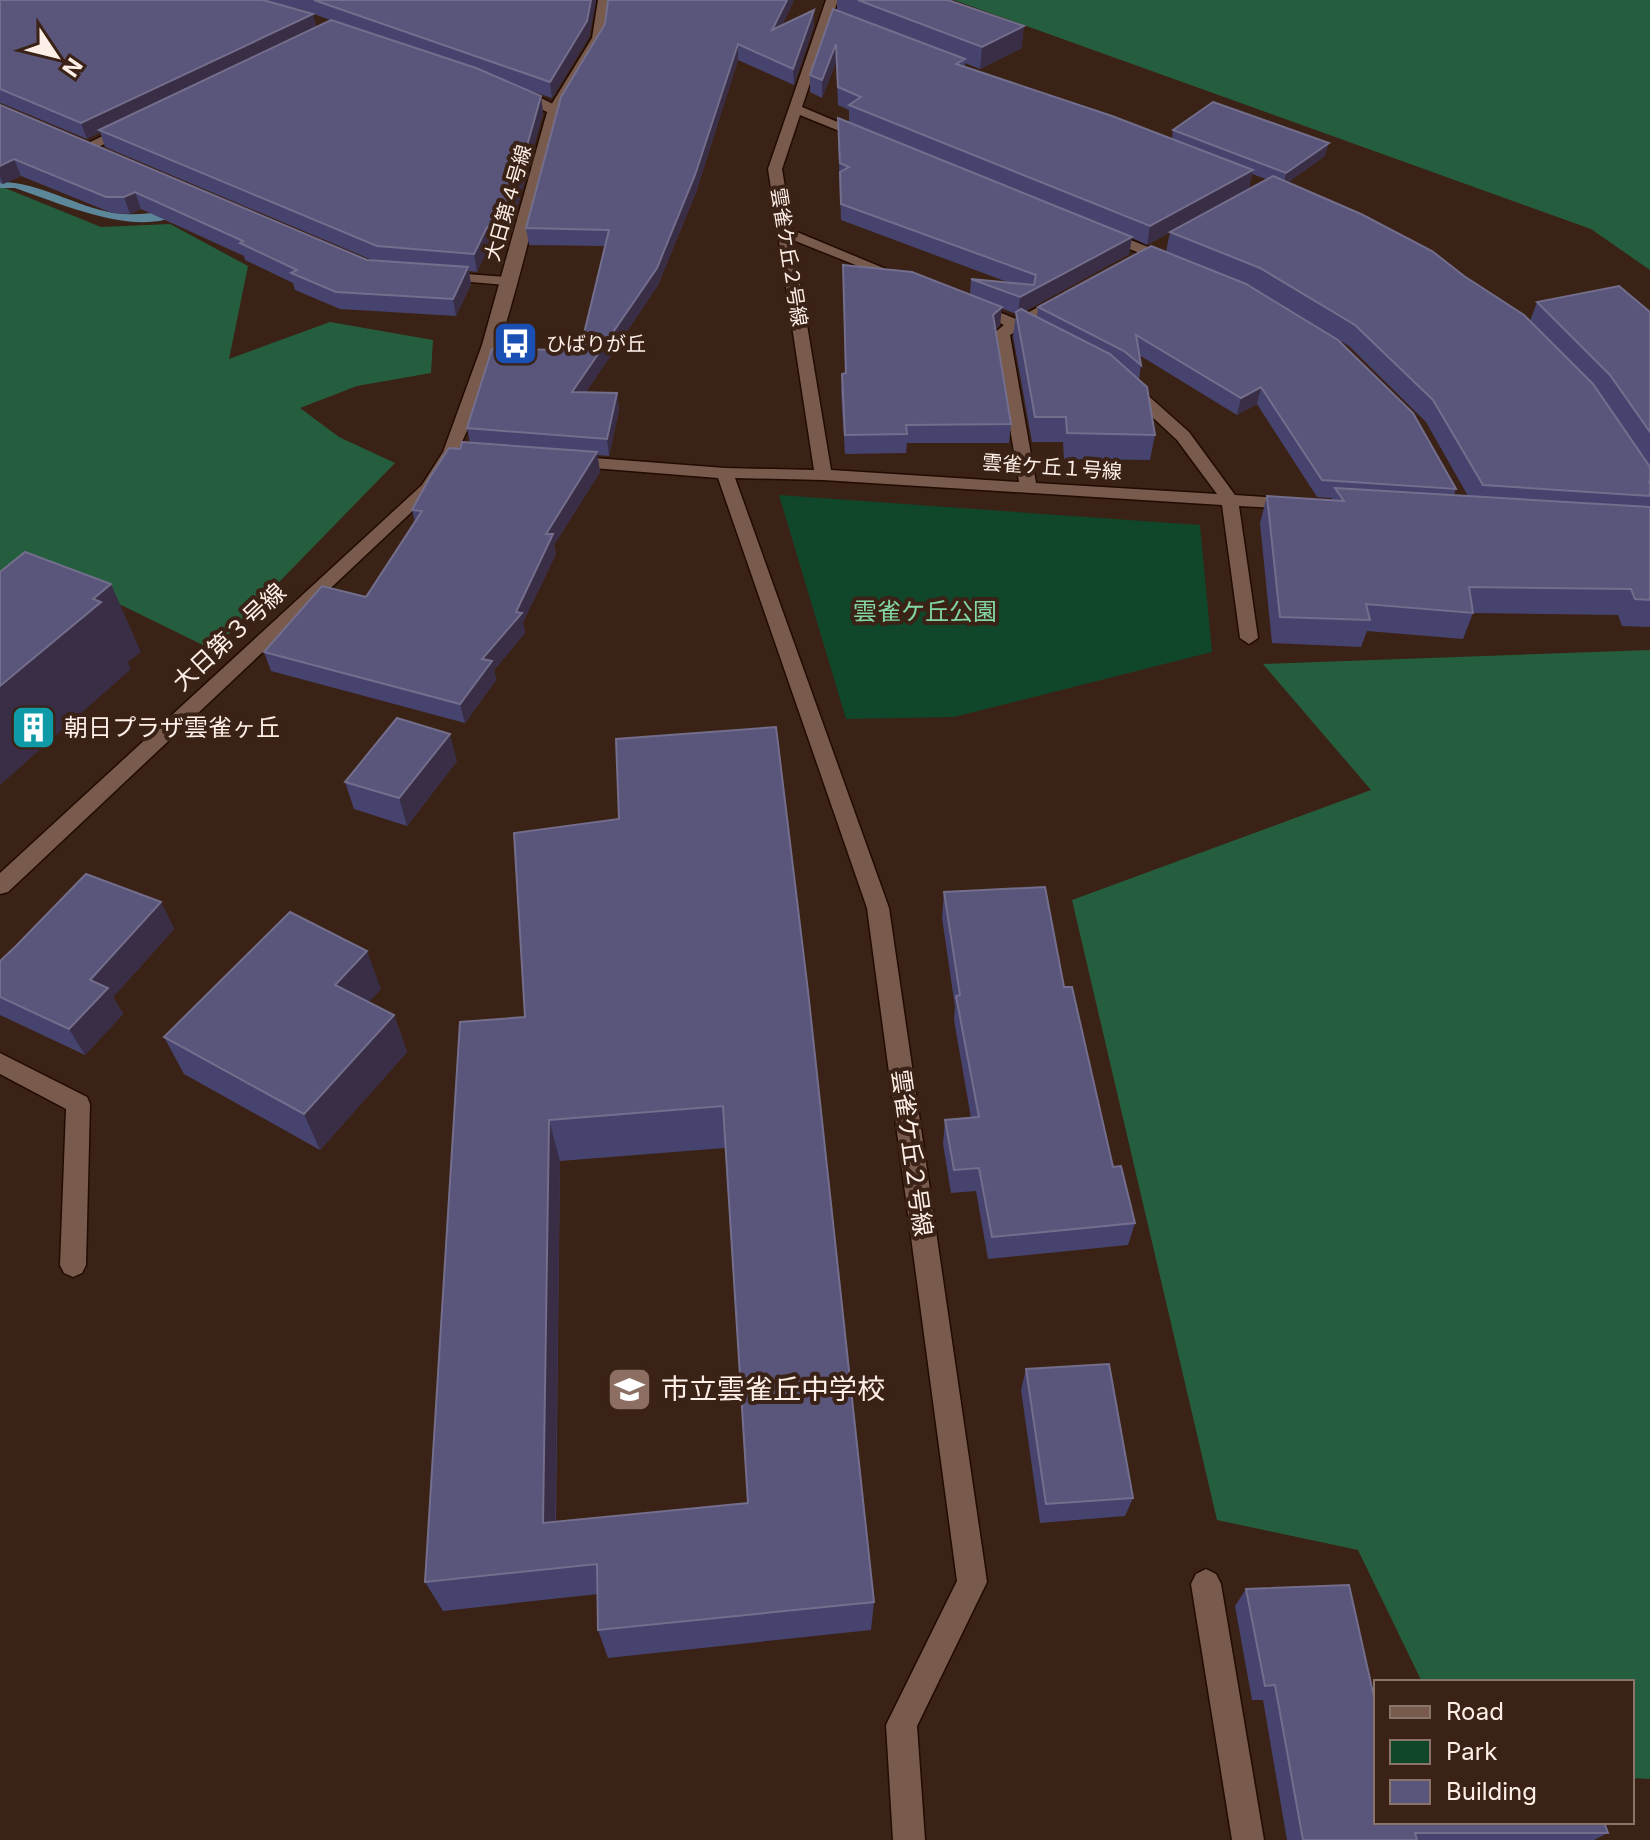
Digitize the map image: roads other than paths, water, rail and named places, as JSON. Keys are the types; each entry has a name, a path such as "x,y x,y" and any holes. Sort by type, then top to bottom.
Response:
{"street":[{"name":"大日第４号線","path":"459,452 554,110 598,38 604,0"},
{"name":"雲雀ケ丘２号線","path":"823,475 775,169 794,108 833,19 832,0"},
{"path":"499,84 543,102 554,110"},
{"path":"794,108 883,144"},
{"path":"73,141 94,150 143,121"},
{"path":"1090,228 1192,271"},
{"path":"785,232 915,283"},
{"path":"420,274 506,281"},
{"path":"1028,487 1002,333 1083,288"},
{"path":"958,300 1016,323 1058,345"},
{"path":"1114,373 1183,436 1230,500 1249,638"},
{"name":"大日第３号線","path":"0,886 428,488 459,452"},
{"name":"雲雀ケ丘１号線","path":"557,460 725,473 823,475 1309,505"},
{"name":"雲雀ケ丘２号線","path":"725,473 878,908 972,1582 901,1725 909,1840"},
{"path":"0,1063 78,1104 73,1265"},
{"path":"1206,1584 1248,1840"}],"waterway":[{"path":"0,185 16,185 110,216 142,219 177,212"}],"place":[{"name":"ひばりが丘","path":"515,344"},
{"name":"朝日プラザ雲雀ヶ丘","path":"33,727"},
{"name":"市立雲雀丘中学校","path":"630,1389"}],"park label":[{"name":"雲雀ケ丘公園","path":"925,611"}]}
